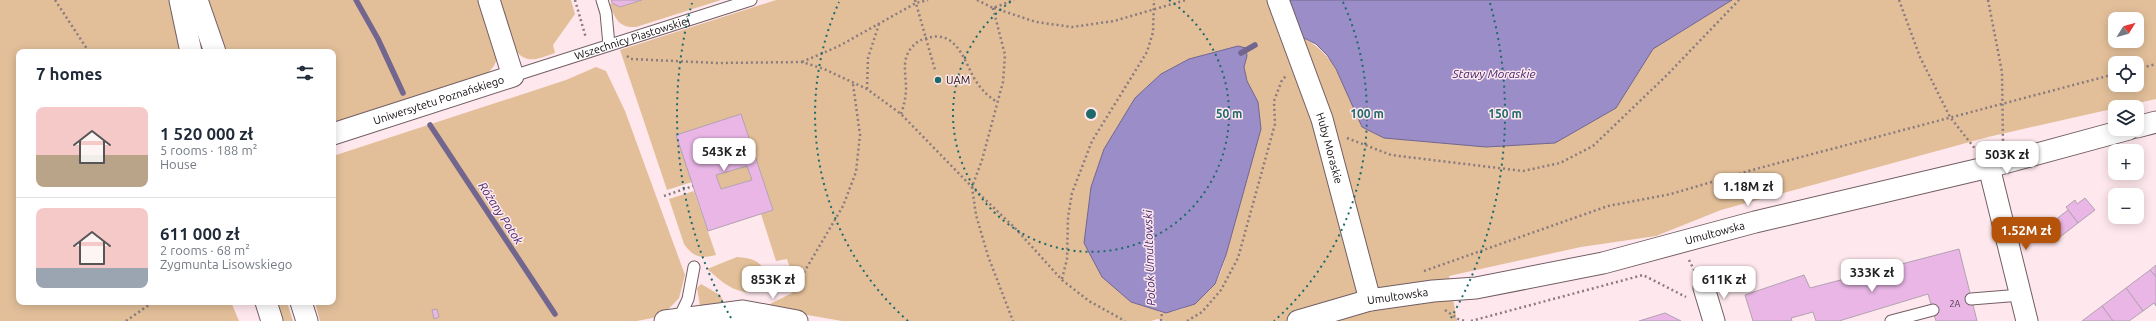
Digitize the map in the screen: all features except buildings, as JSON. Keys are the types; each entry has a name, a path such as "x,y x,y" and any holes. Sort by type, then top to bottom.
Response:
{"street":[{"path":"180,0 190,49"},
{"path":"197,0 214,49"},
{"name":"Uniwersytetu Poznańskiego","path":"336,133 513,76 489,0"},
{"name":"Huby Moraskie","path":"1278,0 1322,119 1370,300"},
{"path":"2144,125 2156,122"},
{"name":"Umultowska","path":"1298,321 1370,300 1433,291 1476,288 1603,263 1755,222 1989,167 2108,135"},
{"path":"1989,167 2027,321"},
{"path":"1704,288 1712,315"},
{"path":"267,305 272,321"},
{"path":"302,305 307,321"},
{"path":"672,320 743,311 797,321"}],"lane":[{"path":"602,0 606,13 609,45"},
{"name":"Wszechnicy Piastowskiej","path":"513,76 751,0"},
{"path":"672,320 688,299 694,267"},
{"path":"1971,299 2020,295"},
{"path":"1891,321 1933,310"}],"path":[{"path":"55,0 87,49"},
{"path":"575,0 590,52"},
{"path":"802,62 839,46 879,24 915,1 928,0"},
{"path":"978,0 994,8 1036,22 1072,27 1114,21 1186,0"},
{"path":"994,8 1014,0"},
{"path":"1062,280 1067,259 1068,218 1072,193 1081,166 1092,141 1147,52 1153,32 1155,10 1154,0"},
{"path":"1345,137 1392,155 1523,171 1560,163 1593,146 1667,75 1739,0"},
{"path":"1899,0 1920,57 1950,117 1974,145 1979,158 1989,167 2003,154 2003,102 2002,72 1988,0"},
{"path":"915,1 935,70"},
{"path":"994,8 1004,55 1003,82 982,160 972,187 976,215 988,256 1013,321"},
{"path":"867,89 868,58 879,24"},
{"path":"901,114 906,99 905,63 907,55 912,47 926,38 933,36 944,37 958,46 979,85 987,96 997,102"},
{"path":"609,45 631,59 717,63 802,62 824,69 867,89 901,114 972,187 1015,228 1062,280 1090,302 1125,321"},
{"path":"1187,321 1202,312 1221,290 1238,258 1275,124 1274,101 1282,80 1299,60"},
{"path":"2144,67 2156,64"},
{"path":"1422,272 1608,206 1671,194 2003,102 2108,76"},
{"path":"775,292 802,274 843,206 856,172 860,135 853,83"},
{"path":"664,196 693,186"},
{"path":"1684,242 1689,261 1704,288"},
{"path":"1471,321 1643,275 1712,315"},
{"path":"126,321 149,305"},
{"path":"1161,321 1162,312"}],"shaded area":[{"path":"0,0 481,0 498,56 494,66 487,74 336,123 336,49 16,49 16,305 232,305 239,321 0,321"},
{"path":"499,0 571,0 575,14 553,45 555,53 528,59 524,58 515,49"},
{"path":"642,0 721,0 636,27 625,26 618,22 610,4 612,3 620,7"},
{"path":"776,0 1294,0 1300,36 1320,50 1327,57 1338,74 1353,105 1682,0 2156,0 2156,99 2144,102 2144,100 2108,100 2108,110 1988,137 1721,210 1656,236 1581,247 1449,276 1457,321 1165,321 1158,319 1151,321 842,321 767,308 768,305 792,293 796,286 787,259 776,261 761,214 773,210 741,115 692,182 667,190 620,50","holes":["1240,199 1226,257 1214,285 1197,301 1183,309 1159,312"]},
{"path":"596,67 606,71 625,111 685,275 679,298 662,316 637,321 320,321 316,305 336,305 336,155 566,80"},
{"path":"747,166 752,180 721,189 716,175"},
{"path":"694,191 716,255 706,257 698,256 691,252 684,244 669,199"},
{"path":"737,257 757,262 764,270 764,283 761,291 745,292 731,288 707,269"},
{"path":"701,284 720,295 723,300 719,305 700,306 697,288"},
{"path":"276,305 288,305 293,321 281,321"}],"water":[{"name":"Stawy Moraskie","path":"1288,0 1732,0 1653,49 1616,108 1555,143 1486,147 1384,138 1362,127 1336,69 1327,55 1316,44 1300,36"},
{"path":"1238,46 1246,48 1247,56 1244,67 1247,81 1258,102 1261,129 1226,255 1215,284 1195,304 1166,313 1131,302 1102,277 1084,243 1091,187 1104,149 1135,98 1161,74 1189,59"}],"waterway":[{"name":"Różany Potok","path":"356,0 378,39 403,93"},
{"name":"Potok Umultowski","path":"1241,53 1255,45"},
{"name":"Różany Potok","path":"430,125 555,314"}],"place":[{"name":"UAM","path":"938,80"}]}
